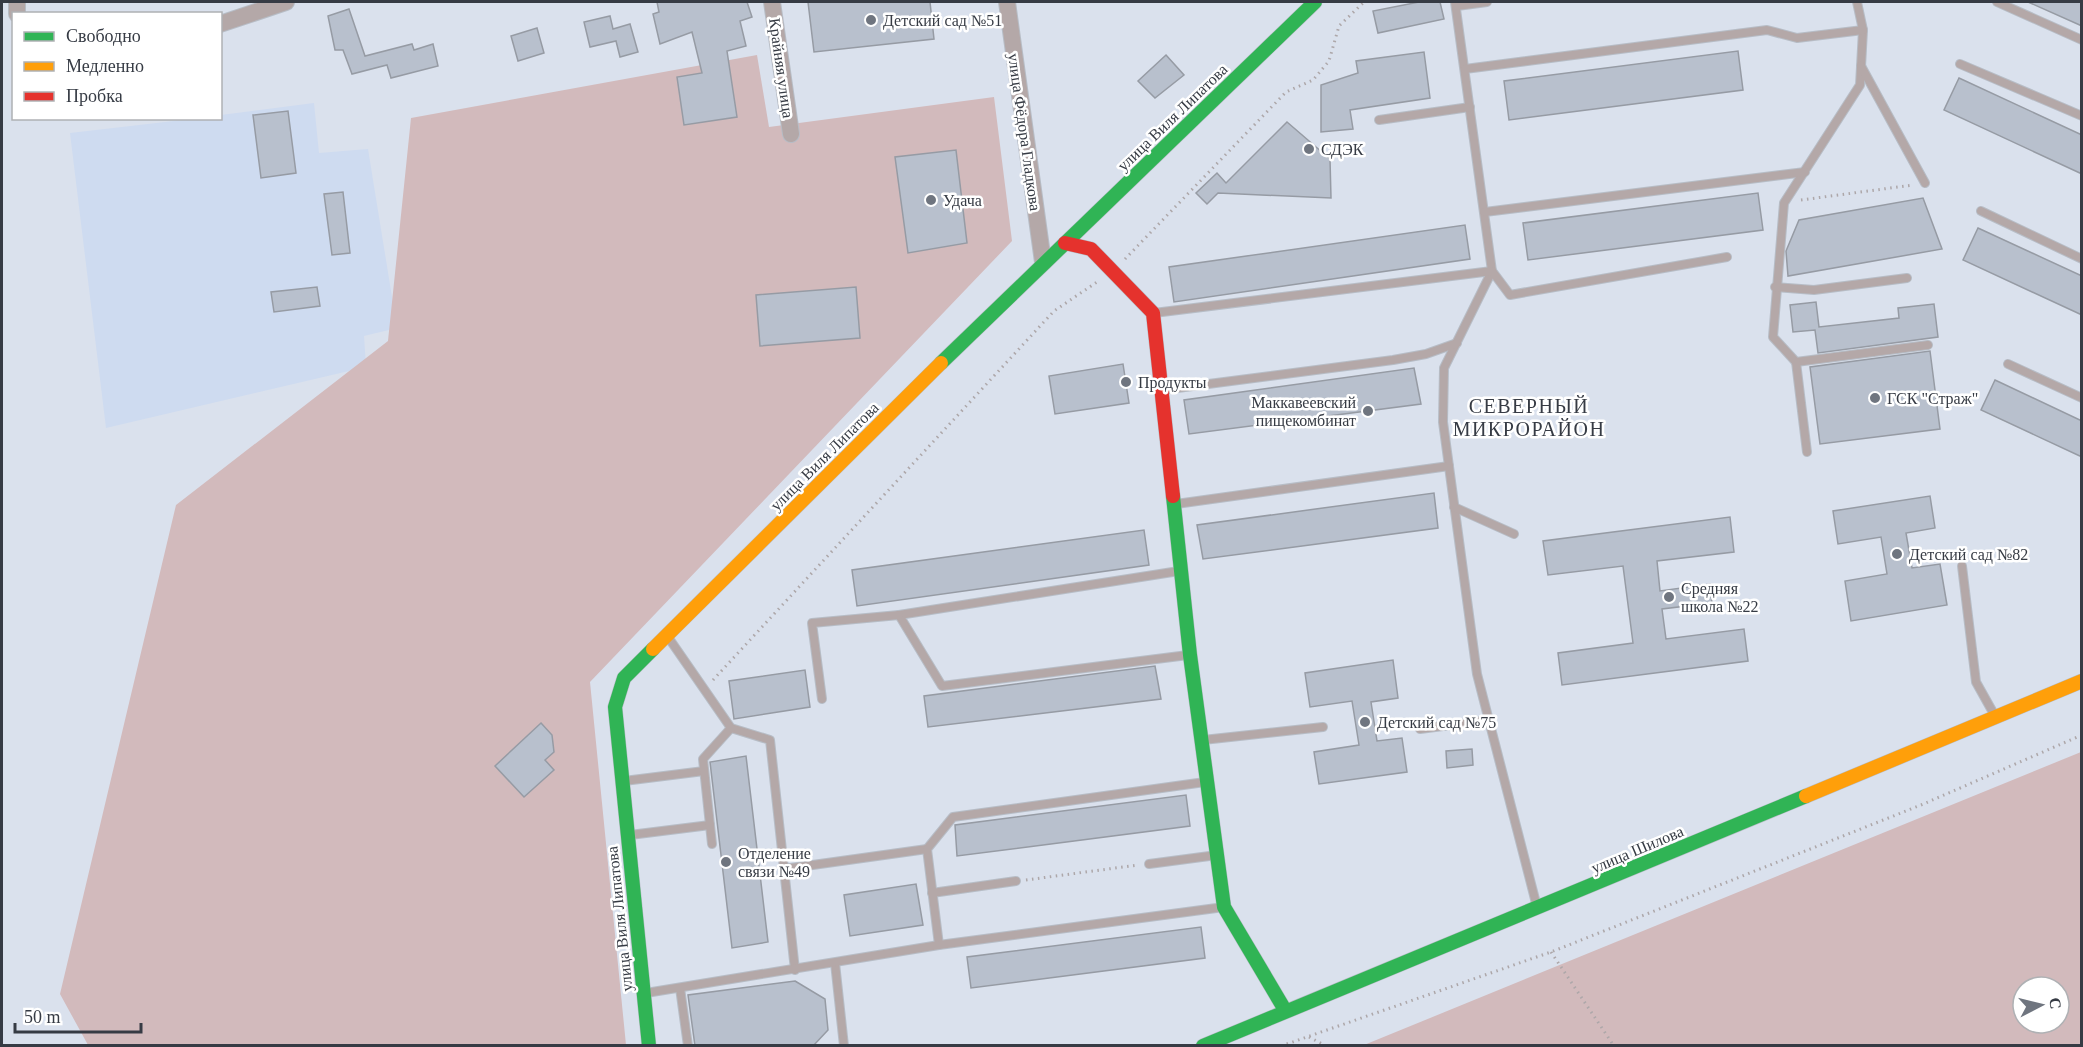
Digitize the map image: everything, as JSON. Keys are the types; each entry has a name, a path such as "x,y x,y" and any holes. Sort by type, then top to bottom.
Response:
{"street":[{"path":"222,23 286,2"},
{"name":"Крайняя улица","path":"772,2 791,134"},
{"name":"улица Фёдора Гладкова","path":"1006,2 1043,262"},
{"name":"улица Виля Липатова","path":"649,1046 615,707 624,678 1043,262 1315,2"},
{"path":"1065,243 1091,249 1153,313 1190,655 1209,782 1224,907 1285,1010"},
{"name":"улица Шилова","path":"1203,1046 1285,1010 1538,908 2082,681"}],"lane":[{"path":"1487,2 1456,4 1492,271 1510,296 1727,257"},
{"path":"1807,452 1796,362 1773,337 1775,287 1784,203 1860,85 1863,30 1857,2"},
{"path":"1997,2 2082,40"},
{"path":"1465,69 1767,30 1797,38 1863,30"},
{"path":"1960,64 2082,116"},
{"path":"1861,65 1925,183"},
{"path":"1379,120 1470,107"},
{"path":"1485,212 1805,172"},
{"path":"1982,211 2082,259"},
{"path":"1153,313 1492,271"},
{"path":"1492,271 1444,368 1443,422 1477,674 1538,908"},
{"path":"1775,287 1814,290 1907,278"},
{"path":"1162,390 1393,360 1426,354 1457,343"},
{"path":"1796,362 1928,345"},
{"path":"2008,364 2082,398"},
{"path":"1175,504 1449,466"},
{"path":"1454,507 1515,534"},
{"path":"1962,566 1976,682 1995,717"},
{"path":"822,699 812,623 899,615 1182,571"},
{"path":"899,615 942,686 1190,655"},
{"path":"667,635 730,728 770,740 795,970"},
{"path":"1420,729 1489,720"},
{"path":"1203,740 1323,727"},
{"path":"712,844 703,759 730,728"},
{"path":"621,782 704,771"},
{"path":"784,869 927,849 953,817 1209,782"},
{"path":"627,835 710,825"},
{"path":"927,849 939,945"},
{"path":"1149,864 1218,855"},
{"path":"932,893 1016,881"},
{"path":"644,994 939,945 1224,907"},
{"path":"835,963 844,1046"},
{"path":"680,988 688,1046"}],"path":[{"path":"704,689 1054,311 1113,272 1286,92 1313,80 1329,61 1339,26 1364,2"},
{"path":"1784,203 1925,183"},
{"path":"1281,1046 1551,952 1922,805 2082,735"},
{"path":"1016,881 1149,864"},
{"path":"1551,952 1614,1046"},
{"path":"1309,1037 1326,1046"}],"shaded area":[{"path":"757,55 769,127 994,97 1012,241 590,682 626,1045 88,1045 60,994 176,505 388,341 411,118"},
{"path":"314,103 319,153 368,149 397,328 364,336 366,367 106,428 70,133 182,120 222,120 222,115"},
{"path":"2081,752 2081,1045 1364,1045"}],"building":[{"path":"657,2 747,2 752,17 740,21 746,46 727,51 737,117 684,125 677,77 702,73 692,32 660,44 653,14 659,12"},
{"name":"Детский сад №51","path":"808,2 930,2 934,39 814,52"},
{"path":"1419,2 1440,2 1444,19 1378,33 1373,11"},
{"path":"2028,2 2082,2 2082,26"},
{"path":"349,9 365,56 412,44 414,50 433,44 438,66 391,78 387,65 352,74 343,50 335,50 328,16"},
{"path":"610,16 613,29 630,24 638,52 620,57 616,41 590,47 584,22"},
{"path":"537,28 544,53 518,61 511,36"},
{"path":"1738,51 1743,90 1509,120 1504,81"},
{"path":"1424,52 1430,98 1350,110 1353,129 1321,132 1321,85 1358,73 1356,61"},
{"path":"1166,55 1184,75 1155,98 1138,81"},
{"path":"1959,78 2082,135 2082,174 1944,110"},
{"path":"288,111 296,173 261,178 253,115"},
{"path":"1287,122 1330,159 1331,198 1218,193 1207,204 1196,193 1217,173 1226,183"},
{"name":"Удача","path":"956,150 967,243 908,253 895,157"},
{"path":"343,192 350,253 332,255 324,194"},
{"path":"1758,193 1763,230 1528,260 1523,223"},
{"path":"1923,198 1942,249 1788,276 1786,251 1799,220"},
{"path":"1465,225 1470,259 1174,302 1169,267"},
{"path":"1978,228 2082,276 2082,315 1963,260"},
{"path":"317,287 320,306 274,312 271,292"},
{"path":"856,287 860,338 760,346 756,295"},
{"path":"1816,302 1819,327 1899,318 1898,308 1934,304 1938,337 1818,353 1815,330 1793,332 1790,305"},
{"name":"ГСК \"Страж\"","path":"1930,351 1940,429 1820,444 1810,367"},
{"path":"1123,364 1129,403 1055,414 1049,376"},
{"path":"1414,368 1421,404 1189,434 1184,400"},
{"path":"1995,380 2082,421 2082,457 1981,410"},
{"path":"1434,493 1438,528 1203,559 1197,525"},
{"name":"Детский сад №82","path":"1930,496 1935,528 1906,533 1912,568 1940,564 1947,605 1851,621 1845,581 1887,574 1881,537 1838,544 1833,511"},
{"name":"Средняя школа №22","path":"1730,517 1734,552 1657,561 1660,591 1710,584 1712,603 1662,609 1666,639 1744,629 1748,661 1562,685 1558,653 1633,643 1623,566 1548,575 1543,541"},
{"path":"1144,530 1149,565 857,606 852,570"},
{"name":"Детский сад №75","path":"1393,660 1398,698 1371,702 1377,741 1402,738 1407,772 1319,784 1314,752 1359,745 1352,701 1310,707 1305,673"},
{"path":"1155,666 1161,699 928,727 924,696"},
{"path":"805,670 810,707 734,719 729,681"},
{"path":"541,723 552,735 554,752 545,760 554,770 524,797 495,766"},
{"path":"1472,749 1473,765 1447,768 1446,751"},
{"path":"746,756 768,942 732,948 710,762"},
{"path":"1186,795 1190,826 957,856 955,825"},
{"path":"916,884 923,925 850,936 844,895"},
{"path":"1201,927 1205,958 971,988 967,957"},
{"path":"795,981 825,999 828,1030 813,1046 695,1046 688,995"}],"traffic: fast":[{"path":"941,363 1315,2"},
{"path":"1173,496 1190,655 1224,907 1285,1010"},
{"path":"649,1046 615,707 624,678 653,649"},
{"path":"1203,1046 1806,796"}],"traffic: slow":[{"path":"653,649 941,363"},
{"path":"1806,796 2082,681"}],"traffic: jam":[{"path":"1065,243 1091,249 1153,313 1173,496"}],"place":[{"name":"Детский сад №51","path":"871,20"},
{"name":"СДЭК","path":"1309,149"},
{"name":"Удача","path":"931,200"},
{"name":"Продукты","path":"1126,382"},
{"name":"ГСК \"Страж\"","path":"1875,398"},
{"name":"Маккавеевский пищекомбинат","path":"1368,411"},
{"name":"Детский сад №82","path":"1897,554"},
{"name":"Средняя школа №22","path":"1669,597"},
{"name":"Детский сад №75","path":"1365,722"},
{"name":"Отделение связи №49","path":"726,862"}],"district":[{"name":"СЕВЕРНЫЙ МИКРОРАЙОН","path":"1529,418"}]}
